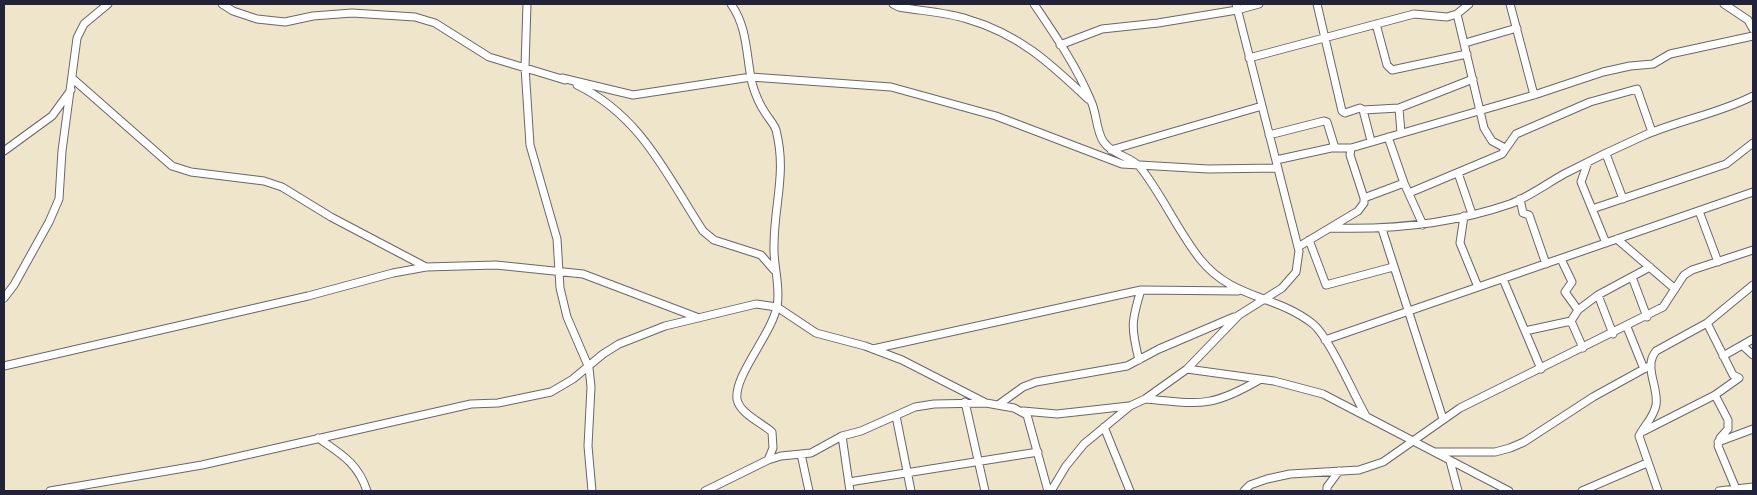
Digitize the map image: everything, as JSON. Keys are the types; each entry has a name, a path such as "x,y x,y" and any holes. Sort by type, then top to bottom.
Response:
{"street":[{"path":"4,298 14,285 49,222 59,199 62,151 80,30 108,4"},
{"path":"222,4 233,11 257,19 285,22 313,16 352,13 415,17 443,28 469,47 489,57 562,78 633,95 751,77 891,87 996,116 1107,158 1138,165 1208,169 1278,168"},
{"path":"527,4 525,67 530,145 557,239 559,271 567,317 589,368 591,387 588,446 592,491"},
{"path":"731,4 738,13 747,44 755,96 775,127 780,151 781,180 774,244 777,307 770,328 744,374 737,391 737,400 741,408 772,432 773,448 768,460"},
{"path":"893,4 965,18 990,26 1038,53 1092,103"},
{"path":"1034,4 1060,45 1092,103 1103,140 1111,150 1138,165 1200,259 1221,280 1240,291 1265,299 1308,321 1325,340 1366,416"},
{"path":"1060,45 1102,29 1158,23 1259,4"},
{"path":"1317,4 1342,111 1360,108 1363,110 1399,108 1473,79"},
{"path":"1249,58 1414,14 1448,17 1458,14 1469,4"},
{"path":"1510,4 1534,95"},
{"path":"1724,4 1748,20 1753,29"},
{"path":"998,405 1023,387 1036,382 1060,376 1101,372 1127,366 1239,315 1282,288 1296,272 1298,247 1237,7"},
{"path":"1458,14 1484,128 1492,141 1505,148"},
{"path":"1376,24 1387,65 1392,70 1467,54"},
{"path":"1465,43 1517,28"},
{"path":"1276,160 1335,148 1351,148 1481,111 1603,72 1630,66 1653,64 1670,54 1753,36"},
{"path":"562,78 600,96 635,126 704,231 714,240 761,255 774,270"},
{"path":"73,79 172,166 191,172 264,181 282,187 331,217 426,267"},
{"path":"4,151 52,116 71,89"},
{"path":"1409,193 1502,154 1516,134 1590,102 1637,89 1652,132"},
{"path":"1330,228 1382,229 1423,224 1464,216 1512,203 1588,162 1652,132 1676,123 1730,108 1753,96"},
{"path":"1111,150 1262,106"},
{"path":"1399,108 1401,133"},
{"path":"1363,110 1371,141"},
{"path":"1270,135 1324,121 1327,122 1335,148"},
{"path":"1388,136 1404,183 1423,224"},
{"path":"1592,209 1726,164 1753,143"},
{"path":"1298,247 1358,211 1364,203 1350,155 1351,148"},
{"path":"1606,154 1623,199"},
{"path":"1588,162 1581,182 1606,243"},
{"path":"1458,173 1472,214"},
{"path":"1364,198 1404,183"},
{"path":"1325,340 1753,192"},
{"path":"1520,199 1523,213 1529,215 1546,264"},
{"path":"1699,211 1718,262"},
{"path":"1464,216 1460,243 1478,287"},
{"path":"1382,229 1443,419"},
{"path":"1617,239 1675,289"},
{"path":"1309,240 1326,285 1393,267"},
{"path":"1244,491 1250,486 1266,479 1290,474 1359,470 1383,462 1460,408 1647,317 1662,307 1684,276 1692,270 1753,250"},
{"path":"1561,259 1572,282 1565,292 1578,310"},
{"path":"4,366 308,296 393,273 426,267 496,265 583,274 699,318"},
{"path":"1525,331 1571,321 1578,310 1598,295 1650,267"},
{"path":"1632,277 1647,317"},
{"path":"1504,279 1540,369"},
{"path":"1658,491 1639,442 1641,432 1656,407 1651,365 1656,351 1707,323 1752,288"},
{"path":"872,349 1141,290 1240,291"},
{"path":"1139,360 1132,330 1133,316 1141,290"},
{"path":"1598,295 1612,334"},
{"path":"50,491 202,465 471,404 498,403 551,392 589,368 603,354 619,344 665,326 756,304 777,307 816,332 902,360 986,403"},
{"path":"1050,491 1066,466 1084,444 1130,406 1145,399 1187,369 1239,315"},
{"path":"1571,321 1583,348"},
{"path":"1641,432 1715,395 1739,378 1733,375 1707,323"},
{"path":"1627,327 1644,369"},
{"path":"1723,356 1753,339"},
{"path":"1742,346 1753,355"},
{"path":"1433,452 1495,452 1510,448 1524,442 1593,397 1651,365"},
{"path":"1187,369 1229,374 1301,387 1323,394 1509,491"},
{"path":"1145,399 1194,404 1212,402 1231,396 1259,380"},
{"path":"1715,395 1728,420 1728,429 1717,442"},
{"path":"705,491 768,460 816,450 842,436 861,431 915,408 965,402 986,403 1022,411 1057,414 1130,406"},
{"path":"965,402 985,491"},
{"path":"1022,411 1027,415 1031,424 1050,491"},
{"path":"896,416 911,491"},
{"path":"1104,427 1130,491"},
{"path":"1717,442 1753,429"},
{"path":"842,436 850,491"},
{"path":"318,438 344,457 362,474 367,491"},
{"path":"1717,442 1736,489"},
{"path":"849,482 1038,452"},
{"path":"801,454 808,491"},
{"path":"1450,461 1458,491"},
{"path":"1582,491 1647,463"},
{"path":"1327,491 1327,487 1339,471"},
{"path":"1719,491 1753,487"}]}
